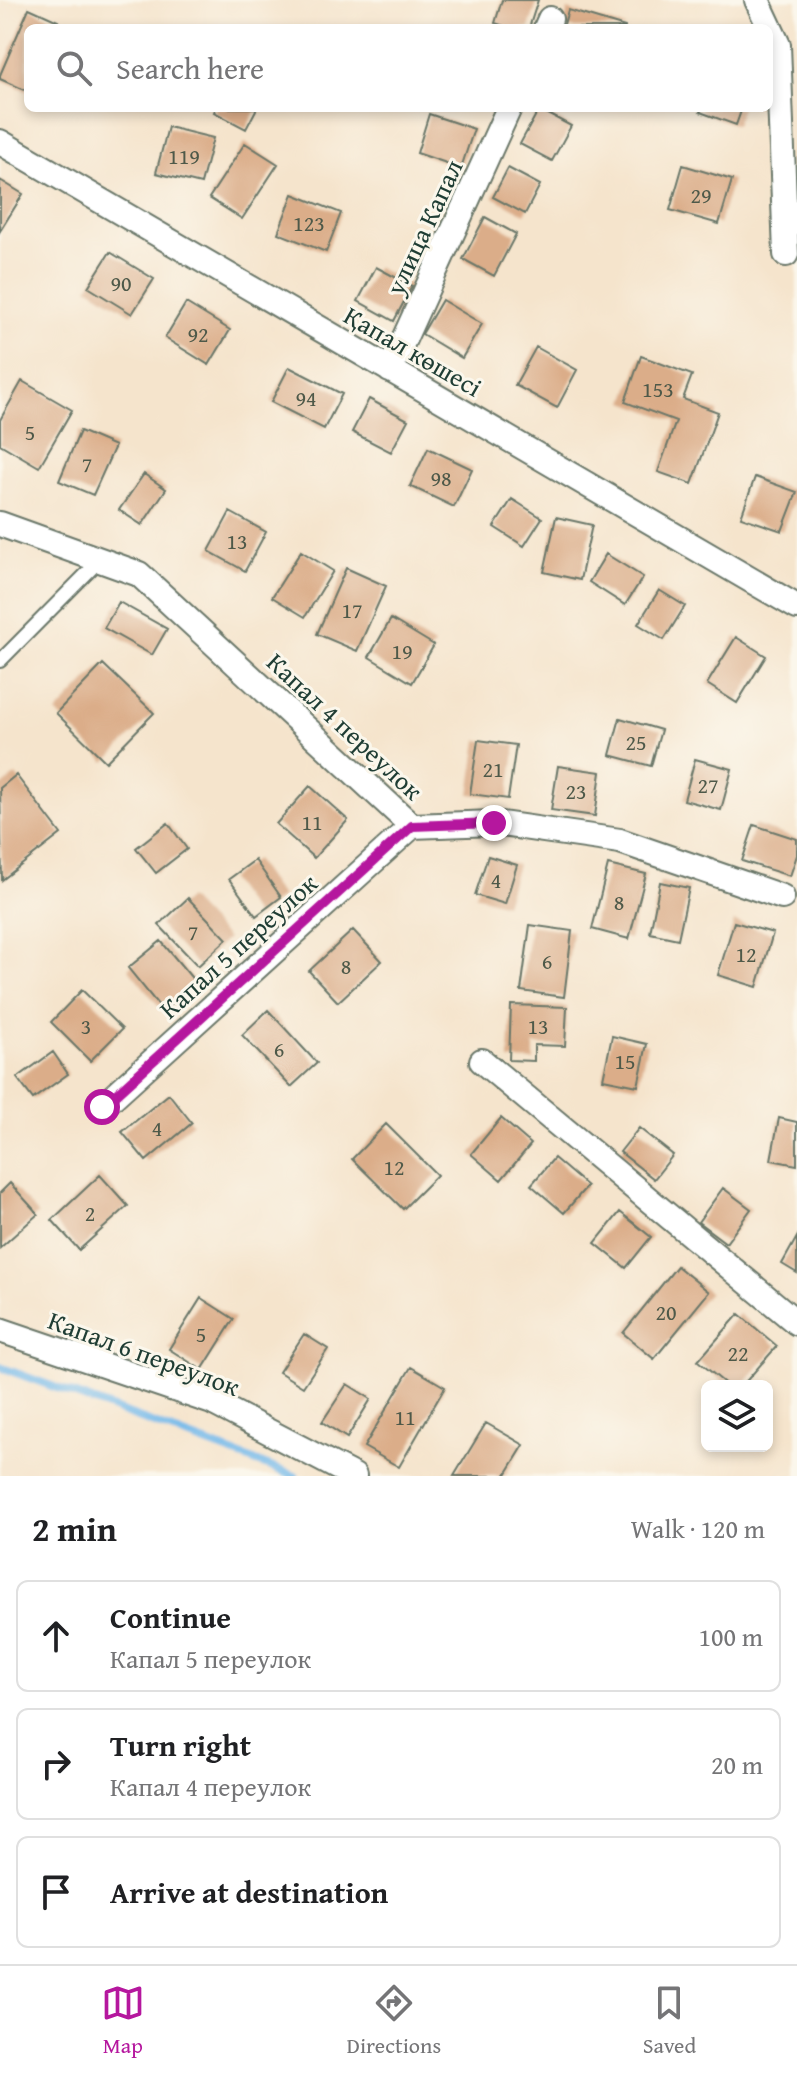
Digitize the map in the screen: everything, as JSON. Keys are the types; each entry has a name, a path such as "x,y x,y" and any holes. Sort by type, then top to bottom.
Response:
{"street":[{"path":"757,0 768,24"},
{"path":"773,34 778,45 786,254"},
{"name":"улица Капал","path":"390,370 507,112"},
{"name":"Қапал көшесі","path":"0,142 797,607"},
{"name":"Капал 4 переулок","path":"0,524 139,574 412,826 494,823 620,841 782,897"},
{"name":"Капал 5 переулок","path":"102,1107 412,826"},
{"path":"482,1061 797,1323"},
{"name":"Капал 6 переулок","path":"0,1330 212,1402 354,1476"}],"lane":[{"path":"0,661 100,560"}],"building":[{"path":"502,0 538,0 530,24 495,23"},
{"path":"29,8 58,21 57,24 24,24 24,90 0,79"},
{"path":"568,10 615,24 564,24"},
{"path":"214,112 255,112 246,129"},
{"path":"537,112 545,112 571,126 552,161 520,144"},
{"path":"700,112 741,112 736,125"},
{"path":"429,114 474,129 461,168 417,153"},
{"path":"168,127 213,138 201,184 156,173"},
{"path":"245,143 278,164 242,219 209,198"},
{"path":"683,165 732,180 719,224 670,210"},
{"path":"508,168 540,185 525,214 493,197"},
{"path":"0,180 23,194 0,231"},
{"path":"293,194 341,213 326,252 278,233"},
{"path":"485,217 516,234 494,276 463,259"},
{"path":"110,252 154,279 132,314 88,287"},
{"path":"376,267 412,286 394,321 358,301"},
{"path":"442,300 482,324 462,358 422,334"},
{"path":"186,303 230,330 209,365 165,338"},
{"path":"536,347 577,370 557,408 515,385"},
{"path":"641,356 692,375 683,399 718,412 692,484 658,472 676,421 625,402"},
{"path":"289,367 342,394 324,429 271,402"},
{"path":"22,381 72,410 39,467 0,444 0,420"},
{"path":"369,399 408,420 391,452 352,432"},
{"path":"80,431 115,446 93,495 59,481"},
{"path":"428,448 472,469 454,507 410,486"},
{"path":"144,474 166,489 142,525 119,510"},
{"path":"755,477 797,492 782,531 741,517"},
{"path":"512,499 542,518 524,546 494,527"},
{"path":"230,512 266,532 245,571 209,551"},
{"path":"556,517 592,525 580,580 544,572"},
{"path":"301,551 333,571 305,617 272,597"},
{"path":"606,554 643,577 625,605 589,582"},
{"path":"346,568 386,586 357,651 317,634"},
{"path":"659,590 685,606 664,640 638,624"},
{"path":"119,602 167,629 152,655 104,628"},
{"path":"391,619 434,645 412,683 369,657"},
{"path":"736,637 766,656 737,703 707,684"},
{"path":"103,664 154,713 106,762 56,713"},
{"path":"620,718 661,730 651,766 610,755"},
{"path":"478,740 516,745 508,799 470,794"},
{"path":"695,759 732,769 721,810 684,800"},
{"path":"558,766 601,772 595,816 551,810"},
{"path":"16,775 61,834 2,880 0,788"},
{"path":"310,786 348,820 314,858 276,824"},
{"path":"168,823 187,849 156,873 136,848"},
{"path":"754,825 797,839 797,855 790,876 742,861"},
{"path":"488,856 517,865 505,904 475,895"},
{"path":"255,860 281,897 256,916 229,879"},
{"path":"608,865 646,874 629,939 592,929"},
{"path":"660,882 689,888 678,939 650,933"},
{"path":"188,898 227,939 198,966 159,925"},
{"path":"734,922 773,933 757,987 718,975"},
{"path":"530,925 572,931 564,997 521,991"},
{"path":"353,930 382,961 338,1002 309,971"},
{"path":"161,941 196,983 163,1011 128,968"},
{"path":"82,990 122,1029 90,1061 51,1022"},
{"path":"511,1005 567,1007 565,1046 534,1045 534,1061 509,1060"},
{"path":"268,1010 317,1063 291,1087 242,1035"},
{"path":"612,1036 647,1044 638,1086 603,1079"},
{"path":"53,1052 68,1074 33,1099 17,1078"},
{"path":"169,1094 192,1123 146,1161 122,1132"},
{"path":"501,1118 531,1144 501,1180 471,1154"},
{"path":"779,1118 797,1122 797,1165 771,1160"},
{"path":"386,1124 437,1175 403,1209 352,1159"},
{"path":"639,1128 673,1155 654,1179 620,1152"},
{"path":"554,1158 587,1186 564,1213 531,1185"},
{"path":"100,1175 128,1206 79,1250 52,1220"},
{"path":"10,1183 38,1214 0,1248 0,1193"},
{"path":"723,1188 751,1209 726,1243 698,1222"},
{"path":"620,1212 651,1237 626,1268 595,1243"},
{"path":"797,1237 797,1273 782,1264"},
{"path":"677,1266 709,1292 654,1359 623,1333"},
{"path":"201,1298 234,1319 202,1370 169,1349"},
{"path":"739,1314 777,1346 747,1380 721,1380 698,1361"},
{"path":"304,1334 328,1349 303,1387 279,1372"},
{"path":"411,1367 445,1387 399,1467 364,1447"},
{"path":"347,1384 371,1399 347,1438 322,1422"},
{"path":"486,1423 524,1445 505,1476 454,1476"}],"waterway":[{"path":"0,1367 295,1476"}],"route":[{"path":"102,1107 412,826 494,823"}]}
